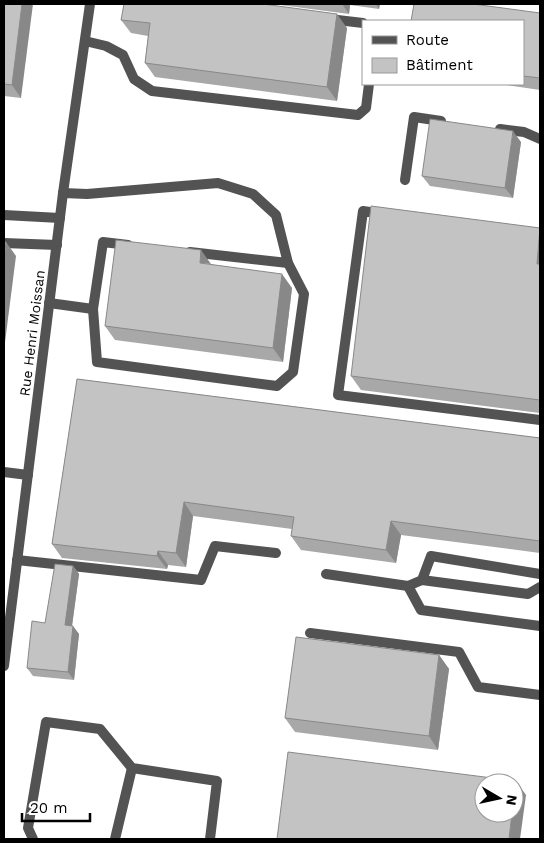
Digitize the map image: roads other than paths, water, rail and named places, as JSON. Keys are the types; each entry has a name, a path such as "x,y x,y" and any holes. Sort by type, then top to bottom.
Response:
{"street":[{"name":"Rue Henri Moissan","path":"4,666 6,622 17,560 63,193 90,4"},
{"path":"315,17 362,23"},
{"path":"85,41 106,46 123,54 134,79 152,91 358,116 366,108 369,85"},
{"path":"405,180 414,117 450,122"},
{"path":"487,127 524,132 540,139"},
{"path":"63,193 87,194 218,184 253,194 276,215 288,263 304,294 294,372 277,386 97,362 92,309 103,242 142,246"},
{"path":"392,215 363,211 338,396 540,420"},
{"path":"4,215 60,218"},
{"path":"4,243 57,245"},
{"path":"181,251 288,263"},
{"path":"49,303 92,309"},
{"path":"4,472 28,475"},
{"path":"17,560 201,580 215,546 276,553"},
{"path":"422,580 431,556 540,574"},
{"path":"326,574 408,586 422,580 528,594 540,587"},
{"path":"408,586 421,610 540,626"},
{"path":"310,633 459,652 478,687 540,695"},
{"path":"33,839 28,828 46,722 100,729 132,768 217,781 210,839"},
{"path":"115,839 132,768"}]}
